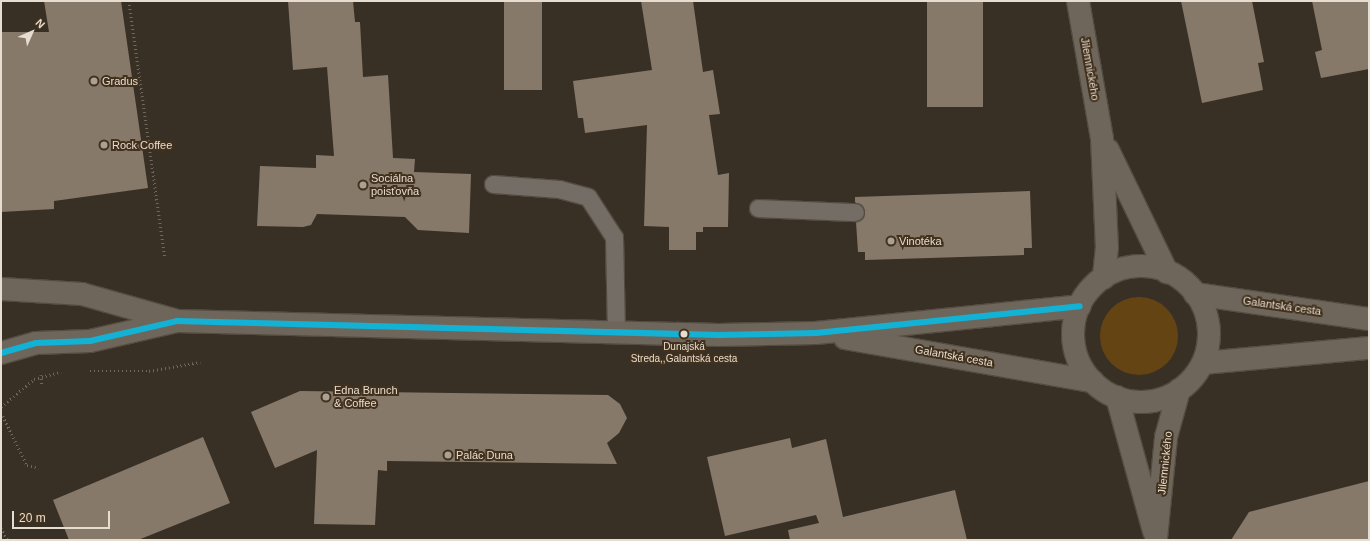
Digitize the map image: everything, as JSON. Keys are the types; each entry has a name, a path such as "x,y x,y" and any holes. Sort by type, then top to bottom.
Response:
{"main road":[{"name":"Jilemnického","path":"1078,1 1102,138 1107,247 1104,278"},
{"name":"Jilemnického","path":"1102,138 1167,272"},
{"path":"1132,267 1167,272 1195,294 1208,327 1203,363 1179,390 1145,402 1117,397 1092,381 1075,347 1074,328 1080,306 1104,278 1132,267"},
{"path":"1,289 82,294 177,321"},
{"name":"Galantská cesta","path":"1195,294 1369,319"},
{"name":"Galantská cesta","path":"177,321 616,331 718,335 816,333 1080,306"},
{"path":"1,353 36,343 90,342 177,321"},
{"name":"Galantská cesta","path":"816,333 1092,381"},
{"path":"1203,363 1369,348"},
{"name":"Jilemnického","path":"1156,539 1166,437 1179,390"},
{"name":"Jilemnického","path":"1117,397 1156,539"}],"lane":[{"path":"493,184 552,188 588,197 614,237 616,331"},
{"path":"758,208 856,212"}],"path":[{"path":"129,1 165,258"},
{"path":"87,371 149,371 200,362"},
{"path":"1,407 34,379 66,371"},
{"path":"3,416 27,465 40,468"},
{"path":"1,528 8,540"}],"shaded area":[{"path":"1131,297 1147,297 1161,303 1172,314 1178,328 1178,344 1172,358 1161,369 1147,375 1131,375 1117,369 1106,358 1100,344 1100,328 1106,314 1117,303"}],"building":[{"path":"44,1 121,1 148,188 54,201 54,209 1,212 1,32 49,32"},
{"path":"288,1 353,1 355,22 360,22 363,77 388,75 393,158 415,159 414,172 471,174 469,233 418,230 405,217 317,214 311,225 303,227 257,226 260,166 316,168 316,155 334,156 327,67 293,70"},
{"path":"504,1 542,1 542,90 504,90"},
{"path":"641,1 693,1 703,72 713,70 720,114 709,115 718,175 729,173 728,227 703,227 703,232 696,232 696,250 669,250 669,227 644,226 647,125 585,133 583,118 578,118 573,81 652,70"},
{"path":"927,1 983,1 983,107 927,107"},
{"path":"1181,1 1252,1 1264,62 1258,63 1263,90 1202,103"},
{"path":"1312,1 1369,1 1369,69 1321,78 1315,52 1322,50"},
{"path":"1030,191 1032,248 1024,248 1024,255 865,260 865,252 858,252 856,222 865,212 855,202 855,197"},
{"name":"Palác Duna","path":"300,391 608,395 620,404 627,418 619,433 607,443 617,464 387,461 387,471 378,470 375,525 314,524 317,450 275,468 251,412"},
{"path":"203,437 230,503 138,540 69,540 53,500"},
{"path":"790,438 792,448 826,439 843,517 955,490 967,540 790,540 788,530 819,523 816,515 725,536 707,457"},
{"path":"1369,481 1369,540 1231,540 1249,512"}],"transit line":[{"path":"1,353 36,343 90,341 177,321 719,335 816,333 1080,306"}],"place":[{"name":"Gradus","path":"94,81"},
{"name":"Rock Coffee","path":"104,145"},
{"name":"Sociálna poisťovňa","path":"363,185"},
{"name":"Vinotéka","path":"891,241"},
{"name":"Dunajská Streda,,Galantská cesta","path":"684,334"},
{"name":"Edna Brunch & Coffee","path":"326,397"},
{"name":"Palác Duna","path":"448,455"}]}
